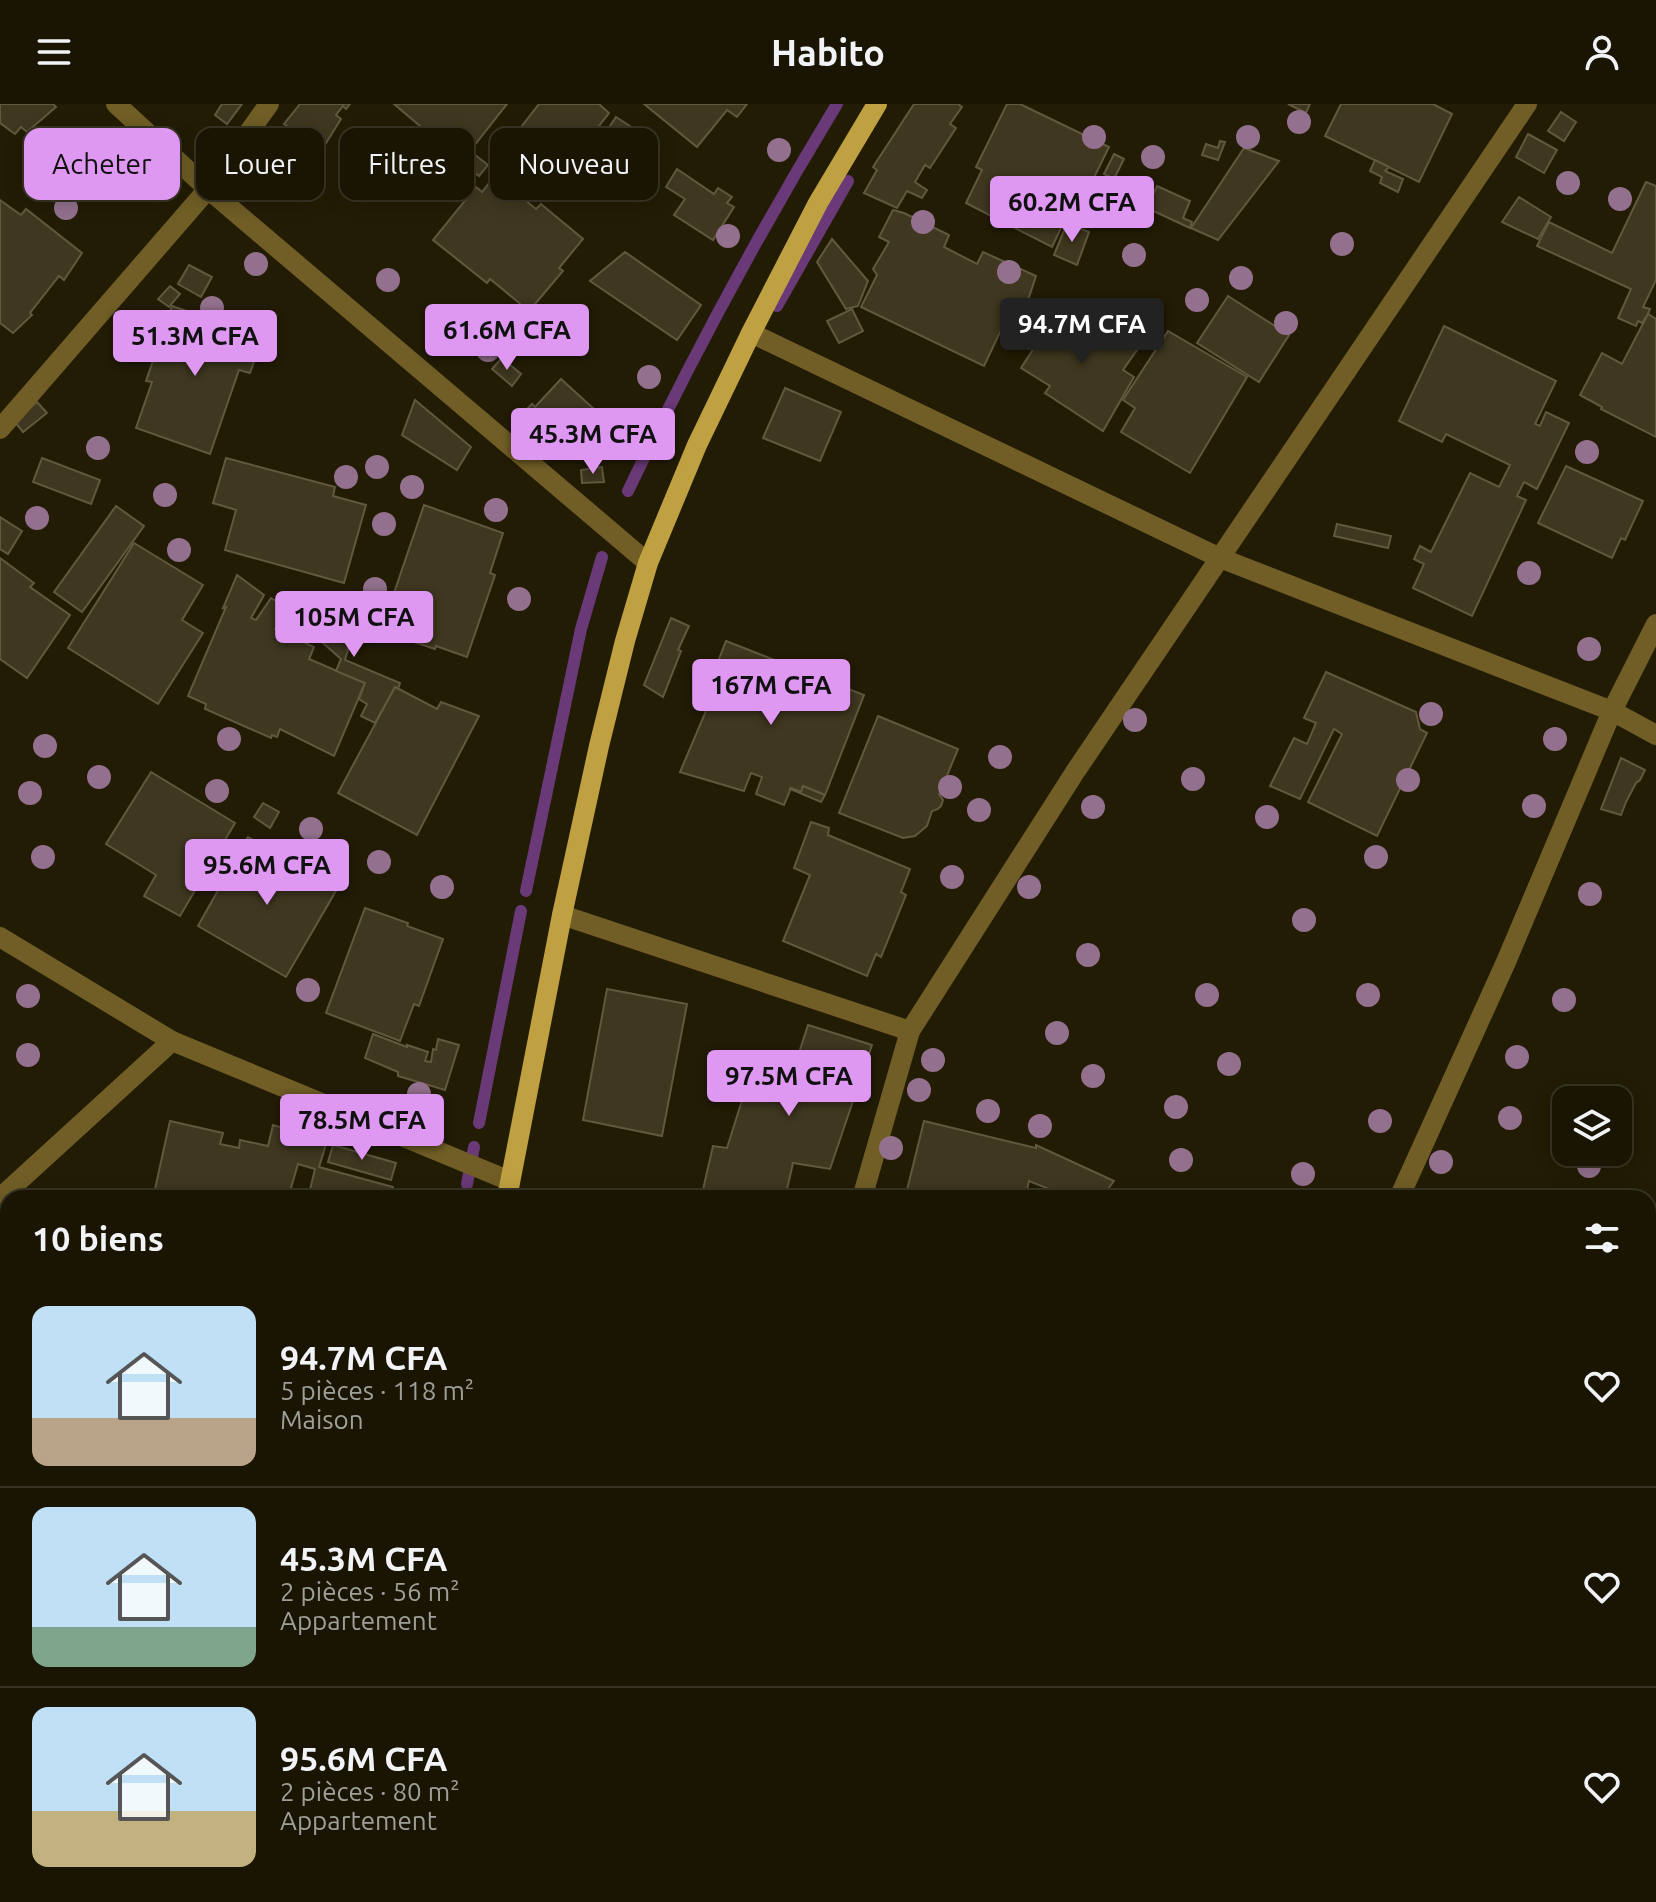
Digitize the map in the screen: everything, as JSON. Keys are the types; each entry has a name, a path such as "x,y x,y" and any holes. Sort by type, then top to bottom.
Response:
{"main road":[{"path":"508,1190 602,731 648,563 697,445 751,333 818,203 877,104"}],"street":[{"path":"116,104 196,178"},
{"path":"252,128 269,104"},
{"path":"864,1190 910,1031 1075,772 1527,104"},
{"path":"0,429 198,200"},
{"path":"221,200 648,563"},
{"path":"751,333 1220,558 1612,711 1656,735"},
{"path":"1403,1190 1506,962 1612,711 1656,624"},
{"path":"562,915 910,1031"},
{"path":"0,937 172,1041 508,1190"},
{"path":"9,1190 172,1041"}],"building":[{"path":"0,104 53,104 56,107 32,128 21,127 15,134 0,123"},
{"path":"222,104 242,104 227,124 215,115"},
{"path":"300,104 350,104 346,109 343,106 336,115 341,119 324,146 324,128 290,128 284,124"},
{"path":"394,104 507,104 474,146 474,128 422,128"},
{"path":"539,104 599,104 609,113 597,128 520,128"},
{"path":"644,104 747,104 737,117 727,110 697,147"},
{"path":"914,104 958,104 962,107 950,124 956,128 930,168 925,165 915,182 927,190 922,198 907,191 897,208 864,193 877,170 873,167"},
{"path":"1007,104 1020,104 1109,147 1086,194 1079,190 1052,247 966,203 982,170 976,167"},
{"path":"1288,104 1310,104 1306,113"},
{"path":"1341,104 1433,104 1452,114 1419,182 1325,136"},
{"path":"1561,112 1576,122 1564,141 1548,131"},
{"path":"616,117 633,128 609,128"},
{"path":"1528,134 1557,150 1544,173 1516,157"},
{"path":"1220,141 1225,142 1218,160 1202,155 1206,144 1218,148"},
{"path":"1244,148 1279,161 1218,240 1191,228"},
{"path":"474,154 488,165 479,176 474,172"},
{"path":"1114,154 1124,159 1114,179 1104,174"},
{"path":"1375,160 1389,167 1385,171 1403,179 1398,192 1380,183 1382,177 1370,171"},
{"path":"677,169 714,194 718,188 732,197 727,203 734,207 713,240 674,215 685,199 666,187"},
{"path":"490,182 490,200 525,200 536,209 541,204 583,239 559,268 563,271 529,311 490,279 487,283 433,240 465,200 474,200 476,187 482,192"},
{"path":"1646,182 1656,186 1656,280 1643,307 1650,309 1648,314 1636,326 1618,318 1631,289 1537,246 1549,222 1612,253"},
{"path":"1157,186 1190,201 1183,218 1192,222 1190,228 1147,208"},
{"path":"1519,197 1551,217 1538,239 1502,222"},
{"path":"0,200 21,215 26,209 82,253 64,280 59,276 30,313 32,315 13,333 0,323"},
{"path":"893,210 949,235 944,247 977,264 983,252 1036,276 1024,312 1012,307 984,366 861,307 877,275 873,269 889,242 879,237"},
{"path":"1067,223 1089,232 1077,265 1054,255"},
{"path":"832,239 868,281 858,306 846,309 817,262"},
{"path":"625,252 701,305 677,340 590,281"},
{"path":"189,265 212,277 201,297 178,284"},
{"path":"170,286 180,294 169,307 158,299"},
{"path":"1228,296 1289,335 1259,382 1197,343"},
{"path":"1064,302 1137,350 1123,370 1134,377 1103,431 1045,393 1050,386 1021,368"},
{"path":"172,306 263,337 250,373 239,370 210,454 136,428 152,382 146,381"},
{"path":"852,309 863,331 839,343 827,321"},
{"path":"1648,314 1656,319 1656,437 1580,395 1602,353 1622,364"},
{"path":"1444,326 1556,381 1535,424 1540,426 1546,412 1569,423 1537,489 1524,482 1517,496 1526,500 1472,616 1413,588 1424,564 1414,559 1420,546 1431,552 1470,473 1499,487 1510,465 1446,434 1442,442 1399,421"},
{"path":"1168,331 1247,377 1190,473 1121,432 1135,408 1123,400"},
{"path":"502,358 521,374 512,386 492,369"},
{"path":"561,379 605,419 573,455 547,433 550,429 535,414 532,419 524,412 532,404 535,407"},
{"path":"785,388 841,412 820,461 763,438"},
{"path":"415,400 471,447 457,470 402,435"},
{"path":"37,402 47,413 23,432 14,421"},
{"path":"42,458 100,480 91,504 33,482"},
{"path":"226,458 335,487 333,496 366,505 344,583 225,550 236,510 213,503"},
{"path":"1566,466 1643,501 1625,540 1621,538 1612,558 1538,523"},
{"path":"602,467 604,482 582,483 581,470"},
{"path":"424,505 503,533 490,573 495,575 467,657 381,631"},
{"path":"116,506 144,526 82,612 54,592"},
{"path":"0,517 22,531 8,554 0,549"},
{"path":"1337,524 1391,536 1388,548 1334,536"},
{"path":"134,543 203,585 182,620 203,633 158,704 68,648"},
{"path":"0,558 34,583 30,587 70,615 27,678 0,659"},
{"path":"237,575 264,595 251,618 256,620 271,598 289,609 275,629 314,647 309,659 365,683 334,756 280,729 277,737 272,735 271,738 205,709 206,704 188,696"},
{"path":"330,600 358,616 345,660 400,683 375,723 361,716 367,704 359,699 365,683 336,671 341,659 314,635"},
{"path":"671,618 689,626 663,697 644,685"},
{"path":"726,641 864,695 825,795 803,786 801,792 791,788 784,805 756,794 762,777 751,773 744,791 680,772 706,711 722,665 717,664"},
{"path":"1326,672 1416,712 1420,729 1427,733 1377,836 1308,802 1342,734 1334,729 1300,799 1270,786 1294,738 1307,744 1316,723 1304,718"},
{"path":"395,687 437,709 441,702 479,716 417,835 338,793"},
{"path":"878,716 958,749 946,778 948,789 939,794 943,800 941,806 932,811 927,826 915,836 903,838 839,813"},
{"path":"1621,758 1645,770 1621,815 1601,809"},
{"path":"151,772 235,823 180,916 144,896 156,875 106,844"},
{"path":"803,786 825,795 821,802 790,789 801,792"},
{"path":"263,803 279,812 270,828 254,817"},
{"path":"811,822 829,828 828,835 910,869 901,892 906,895 881,957 876,954 867,976 783,941 810,875 794,868"},
{"path":"248,837 337,889 286,977 198,926"},
{"path":"365,908 443,939 419,1006 414,1004 400,1041 326,1013"},
{"path":"607,989 687,1004 662,1136 583,1120"},
{"path":"808,1025 872,1045 830,1169 793,1163 787,1190 703,1190 713,1146 727,1148 755,1059 795,1065"},
{"path":"373,1034 428,1052 425,1061 431,1062 438,1039 459,1045 445,1090 398,1076 398,1072 365,1058"},
{"path":"170,1121 223,1133 220,1144 239,1148 240,1140 268,1146 273,1125 327,1141 319,1167 393,1187 392,1190 310,1190 315,1169 298,1164 290,1190 155,1190"},
{"path":"924,1121 1036,1148 1036,1145 1114,1181 1107,1190 1052,1190 1029,1181 1027,1190 907,1190"},
{"path":"333,1145 396,1163 391,1180 328,1162"}],"waterway":[{"path":"628,491 728,295 837,104"},
{"path":"777,306 848,181"},
{"path":"526,891 581,629 602,557"},
{"path":"479,1123 521,911"},
{"path":"467,1184 474,1147"}]}
